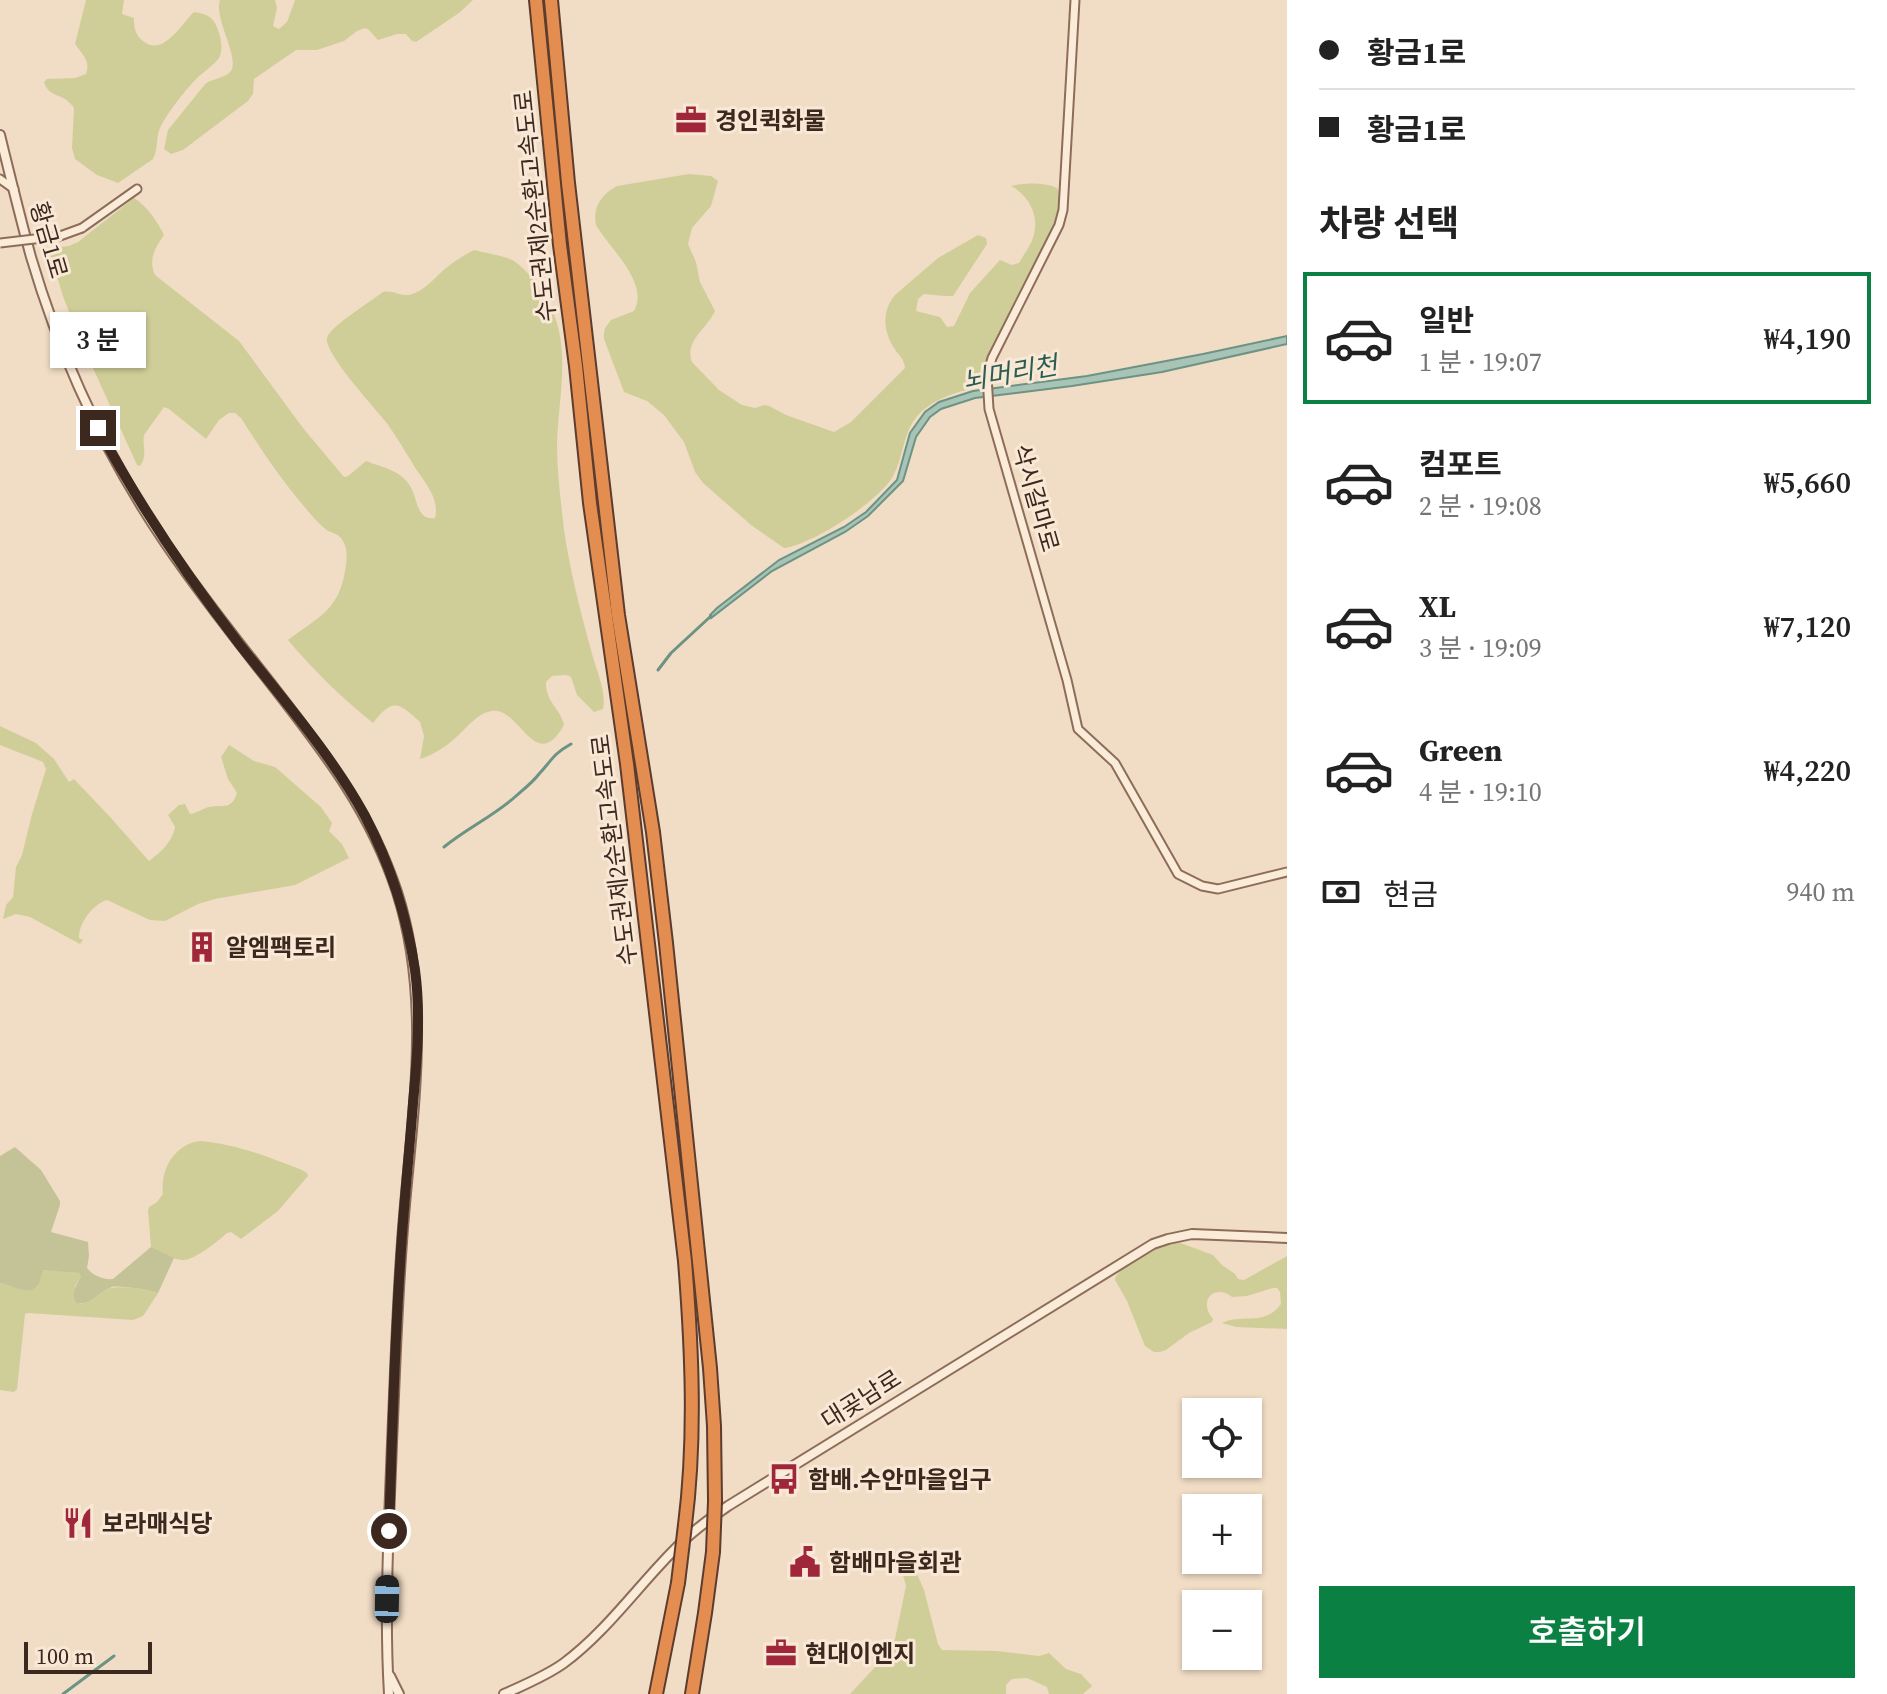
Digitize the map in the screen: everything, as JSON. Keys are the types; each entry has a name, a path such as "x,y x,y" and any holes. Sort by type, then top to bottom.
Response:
{"highway":[{"name":"수도권제2순환고속도로","path":"536,0 590,503 627,764 690,1323 690,1469 685,1525 678,1583 656,1694"},
{"name":"수도권제2순환고속도로","path":"551,0 568,183 618,615 653,832 666,943 710,1368 714,1426 713,1552 692,1694"}],"street":[{"name":"삭시갈마로","path":"1075,0 1063,210 1059,225 992,358 987,376 989,405 1078,729 1115,763 1178,874 1202,886 1218,889 1287,872"},
{"name":"황금1로","path":"0,135 31,257 57,331 76,380 116,461 175,557 343,779 365,816 383,856 407,928 415,973 417,1037 398,1305 388,1545 387,1694"},
{"path":"0,179 14,189"},
{"path":"0,243 60,236 82,228 137,189"},
{"name":"대곶남로","path":"504,1694 564,1663 615,1615 676,1547 728,1506 1060,1303 1105,1272 1168,1239 1192,1234 1287,1238"},
{"path":"388,1672 399,1694"}],"shaded area":[{"path":"86,0 124,0 122,14 134,18 138,36 150,45 158,45 172,37 194,12 211,18 220,37 219,58 187,89 162,124 153,159 118,183 97,175 75,159 72,148 74,108 49,91 44,82 86,74 87,61 75,44"},
{"path":"220,0 275,0 277,8 273,26 279,29 287,22 295,0 473,0 416,42 406,34 378,40 365,28 344,41 317,50 296,50 254,79 253,94 248,101 183,150 171,154 164,149 168,130 206,83 227,75 232,67 233,60 220,18"},
{"path":"689,174 711,176 718,181 711,206 692,228 688,244 700,282 715,311 694,341 690,355 692,362 719,390 742,405 755,408 769,406 834,432 851,422 905,368 885,323 887,308 895,295 938,258 978,235 986,238 987,244 953,296 924,294 918,299 916,311 940,317 947,327 954,326 970,293 1000,260 1012,265 1019,263 1032,241 1035,227 1033,212 1027,200 1011,186 1040,184 1057,188 1059,192 1055,222 988,355 982,382 922,411 907,434 896,470 884,488 843,521 796,545 784,548 751,525 703,483 695,472 684,442 664,415 647,401 624,392 604,339 605,328 611,320 634,311 637,289 626,266 596,225 595,212 599,202 617,186"},
{"path":"134,198 151,214 164,235 152,259 155,275 239,341 303,428 344,477 366,461 390,470 406,481 418,508 429,518 435,518 436,511 431,492 386,422 341,367 327,338 343,321 383,292 414,293 474,250 510,259 528,274 552,310 561,342 557,444 564,530 579,605 602,687 603,709 594,712 577,695 571,677 552,676 546,682 547,689 564,725 554,738 546,743 537,742 506,714 490,711 478,717 444,747 420,759 424,736 420,722 412,715 401,707 391,706 373,723 307,662 288,640 325,612 338,595 347,559 341,539 328,531 302,504 235,413 229,413 219,420 206,439 164,407 144,435 144,458 140,466 137,465 64,299 48,248 78,242"},
{"path":"1287,336 1287,344 1162,372 975,398 941,409 930,417 916,437 903,481 868,516 845,532 772,571 711,618 710,615 717,608 779,560 844,527 866,512 897,480 910,433 925,412 939,402 973,391 1087,376"},
{"path":"0,726 36,743 54,759 69,782 74,779 149,861 172,837 175,827 168,815 179,805 185,804 190,814 209,807 229,805 235,799 237,793 228,779 221,757 229,745 254,761 275,767 321,807 332,823 329,831 342,844 349,858 295,885 215,899 165,921 150,920 107,900 96,906 84,921 80,944 30,917 16,914 3,919 6,905 13,897 16,867 46,769 43,762 0,745"},
{"path":"200,1141 252,1152 302,1170 308,1176 278,1211 241,1239 231,1232 227,1233 199,1254 178,1259 151,1247 148,1210 163,1194 164,1176 171,1159 183,1147"},
{"path":"1178,1242 1213,1255 1238,1279 1244,1280 1287,1256 1287,1329 1236,1327 1222,1323 1268,1315 1281,1304 1277,1288 1232,1297 1215,1292 1207,1301 1212,1322 1189,1333 1166,1350 1154,1352 1145,1346 1115,1280 1116,1276 1144,1254"},
{"path":"48,1269 79,1273 81,1277 75,1286 80,1304 112,1288 158,1293 143,1316 133,1320 25,1314 17,1389 14,1392 0,1390 0,1283 24,1290 36,1287 41,1272"},
{"path":"909,1556 924,1590 942,1650 1039,1656 1049,1653 1066,1669 1081,1674 1092,1686 1083,1694 1049,1694 1047,1687 1027,1678 1012,1679 1006,1685 1006,1694 850,1694 889,1652 895,1639 906,1586 900,1564"}],"green space":[{"path":"15,1147 41,1170 60,1201 51,1232 88,1242 87,1268 92,1273 113,1279 151,1247 174,1258 158,1293 115,1287 91,1301 76,1303 74,1292 81,1277 79,1273 44,1270 39,1283 32,1290 0,1283 0,1156"}],"waterway":[{"name":"뇌머리천","path":"658,670 671,653 711,616"},
{"name":"뇌머리천","path":"444,847 508,803 534,780 556,754 571,744"},
{"path":"63,1694 114,1656"}],"place":[{"name":"경인퀵화물","path":"691,120"},
{"name":"알엠팩토리","path":"202,947"},
{"name":"함배.수안마을입구","path":"784,1479"},
{"name":"보라매식당","path":"78,1523"},
{"name":"함배마을회관","path":"805,1562"},
{"name":"현대이엔지","path":"781,1653"}],"route":[{"path":"98,428 141,506 167,545 343,779 365,816 383,856 407,928 418,1010 398,1305 389,1531"}]}
